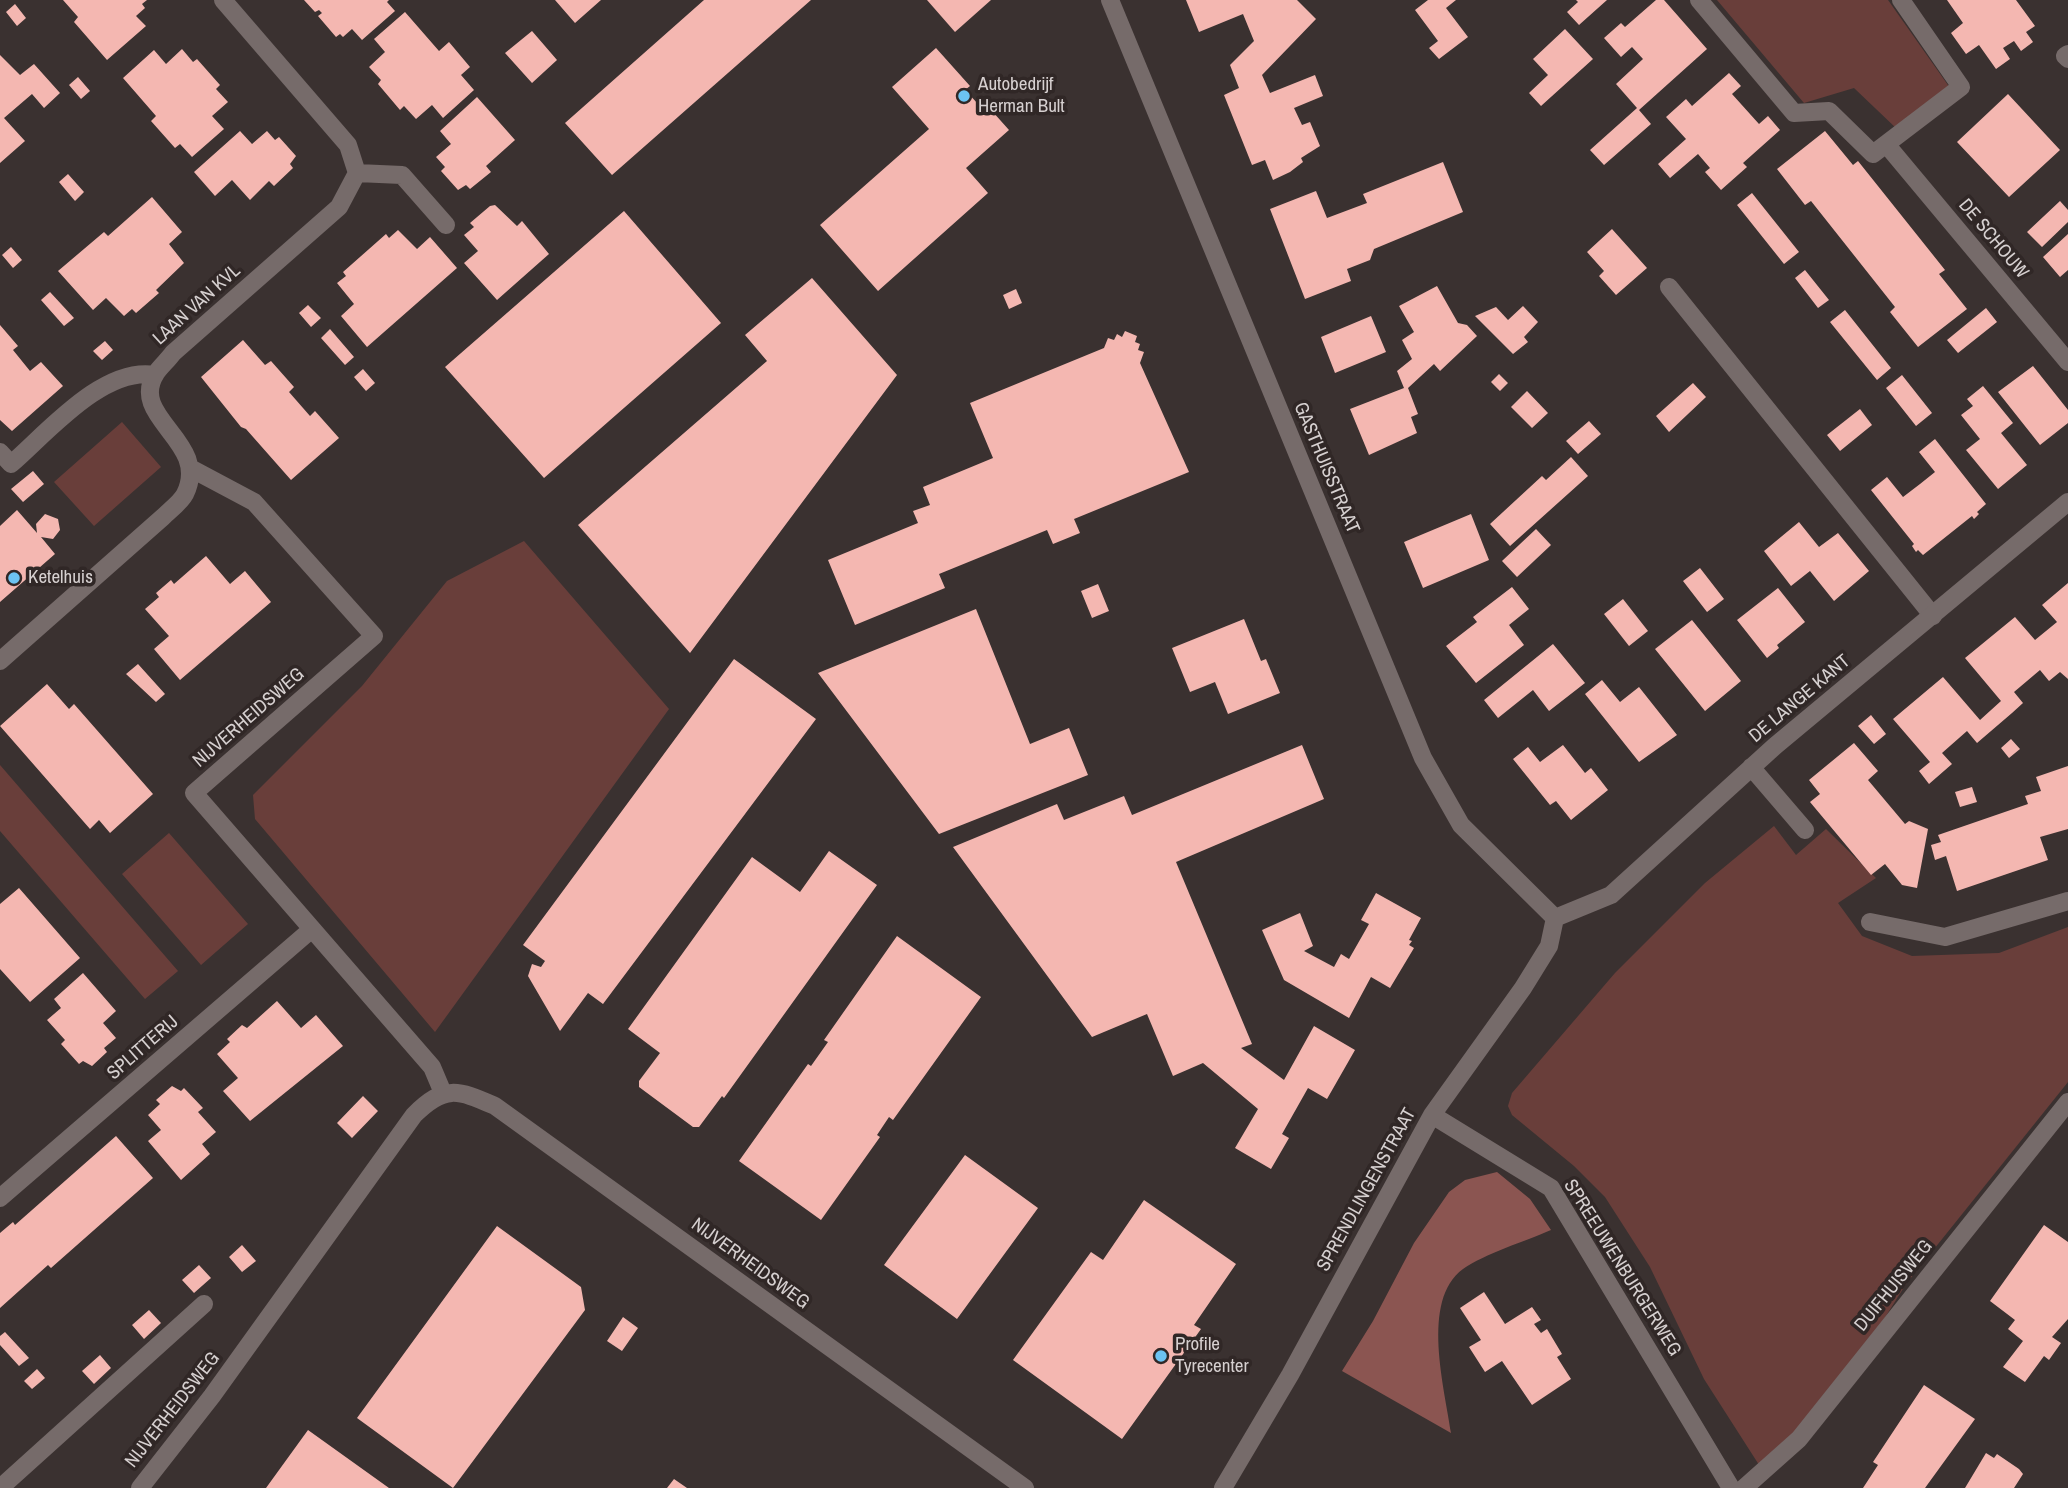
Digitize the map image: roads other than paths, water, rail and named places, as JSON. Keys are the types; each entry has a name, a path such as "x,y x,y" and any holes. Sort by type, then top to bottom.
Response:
{"street":[{"path":"223,0 348,145 357,173 402,175 446,225"},
{"name":"GASTHUISSTRAAT","path":"1110,0 1423,758 1461,825 1555,918"},
{"path":"1699,0 1794,113 1829,111 1873,154 1961,87 1901,0"},
{"path":"2068,54 2068,60"},
{"name":"DE SCHOUW","path":"1886,144 2068,362"},
{"name":"LAAN VAN KVL","path":"192,469 185,449 152,408 150,390 155,375 173,353 339,207 357,173"},
{"path":"1669,288 1933,616"},
{"path":"0,452 11,464 103,384 138,372 155,375"},
{"path":"0,661 163,517 184,495 192,469"},
{"name":"NIJVERHEIDSWEG","path":"192,469 254,502 374,636 194,793 432,1067 443,1093"},
{"name":"DE LANGE KANT","path":"1555,918 1611,895 1751,767 2068,502"},
{"path":"1751,767 1805,830"},
{"path":"1870,922 1945,937 2068,901"},
{"name":"SPRENDLINGENSTRAAT","path":"1223,1488 1290,1375 1432,1115 1523,988 1549,946 1555,918"},
{"name":"SPLITTERIJ","path":"0,1198 312,929"},
{"name":"NIJVERHEIDSWEG","path":"139,1488 212,1396 414,1115 431,1098 443,1093 463,1092 495,1106 1025,1488"},
{"name":"DUIFHUISWEG","path":"1744,1488 1799,1439 2068,1102"},
{"name":"SPREEUWENBURGERWEG","path":"1432,1115 1551,1188 1731,1488"},
{"path":"1,1488 204,1304"}],"place":[{"name":"Autobedrijf Herman Bult","path":"964,96"},
{"name":"Ketelhuis","path":"14,578"},
{"name":"Profile Tyrecenter","path":"1161,1356"}]}
